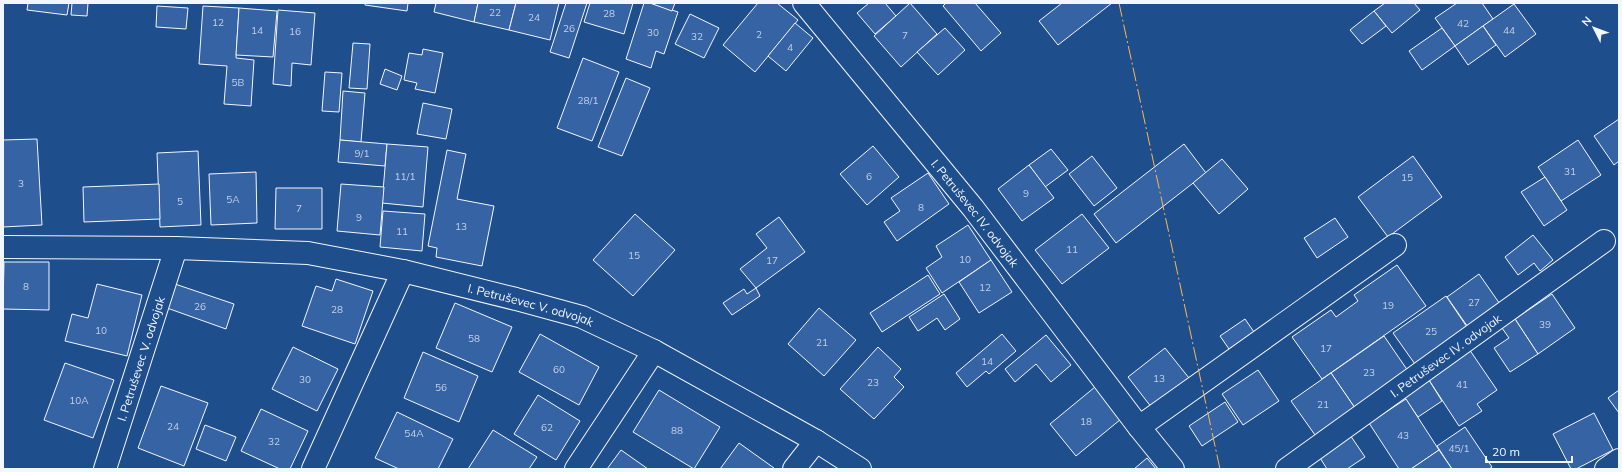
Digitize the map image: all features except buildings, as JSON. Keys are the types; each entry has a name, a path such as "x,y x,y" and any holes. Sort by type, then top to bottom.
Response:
{"street":[{"name":"I. Petruševec IV. odvojak","path":"804,3 973,208 1139,427 1173,469"},
{"name":"I. Petruševec IV. odvojak","path":"1287,469 1604,242"},
{"path":"1139,427 1395,245"},
{"name":"I. Petruševec V. odvojak","path":"3,247 176,248 308,253 403,271 516,299 582,317 654,351 816,440 860,469"},
{"name":"I. Petruševec V. odvojak","path":"105,469 176,248"},
{"path":"313,469 403,271"},
{"path":"576,469 654,351"},
{"path":"794,469 816,440"},
{"path":"1606,469 1619,460"}],"power":[{"path":"1119,3 1220,469"}]}
